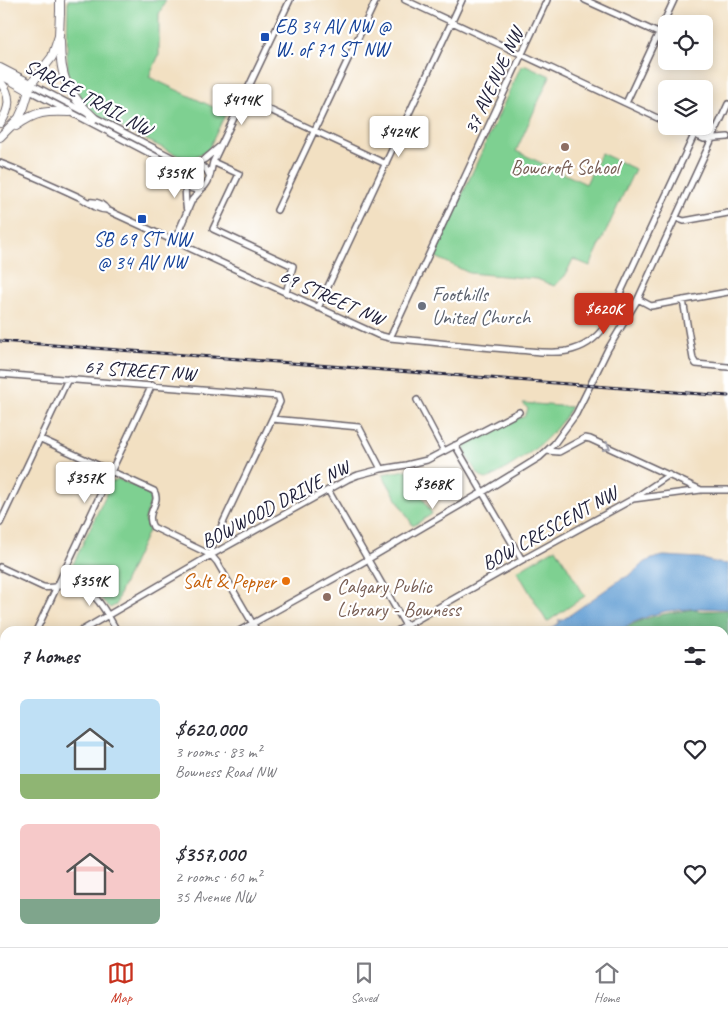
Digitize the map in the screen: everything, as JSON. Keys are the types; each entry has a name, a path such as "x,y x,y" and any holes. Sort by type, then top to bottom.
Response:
{"highway":[{"path":"60,0 60,61 64,80 75,99 94,118"},
{"path":"0,137 19,118 26,102 29,87 55,50 59,36 60,11"},
{"name":"SARCEE TRAIL NW","path":"0,68 29,87"},
{"name":"SARCEE TRAIL NW","path":"0,74 29,87"},
{"path":"0,82 7,92 8,105 5,116 0,123"},
{"path":"0,137 22,121 39,112 70,112"}],"street":[{"path":"174,242 195,195 204,188 221,145 290,0"},
{"path":"276,210 376,0"},
{"path":"405,0 658,118"},
{"path":"318,308 462,0"},
{"name":"37 AVENUE NW","path":"390,338 547,0"},
{"path":"585,0 658,33 626,103"},
{"path":"667,15 674,0"},
{"name":"SARCEE TRAIL NW","path":"29,87 70,112 172,165 183,179"},
{"name":"SARCEE TRAIL NW","path":"29,87 174,159 194,164"},
{"path":"244,98 386,164"},
{"path":"248,626 368,559 540,458 560,437 576,414 608,349 638,299 728,104"},
{"path":"694,135 704,139 728,137"},
{"name":"69 STREET NW","path":"0,163 102,210 107,210 378,335 390,338 558,352 574,349 589,342 598,335 608,321 694,135"},
{"path":"187,211 183,179 185,169 205,159 221,145"},
{"path":"214,162 239,174 213,230 293,266 286,293"},
{"path":"194,164 200,164 207,169 209,177"},
{"path":"183,179 185,185 192,190 204,188"},
{"path":"676,218 684,221 728,213"},
{"path":"638,299 651,306 728,292"},
{"path":"683,300 693,359 696,364 728,368"},
{"name":"67 STREET NW","path":"0,374 278,396 280,402 272,419"},
{"path":"0,524 68,379"},
{"path":"38,626 152,385"},
{"path":"417,400 444,451"},
{"name":"BOWWOOD DRIVE NW","path":"90,626 211,555 358,475 427,460 519,412"},
{"path":"211,555 212,546 272,419 359,428 381,469"},
{"path":"547,451 559,452 585,438 590,439 701,490"},
{"path":"41,439 117,472 156,492 157,499 150,516 153,527 211,555 217,562 252,624"},
{"path":"455,445 522,560"},
{"path":"633,499 669,475"},
{"path":"328,490 406,626"},
{"name":"BOW CRESCENT NW","path":"406,626 633,499 701,490 728,490"},
{"path":"0,566 43,587 67,585 87,590 93,594 114,626"}],"green space":[{"path":"68,0 166,0 159,14 159,55 149,77 226,113 208,150 194,157 179,156 102,118 84,103 68,74"},
{"name":"Bowcroft School","path":"526,65 550,76 516,151 586,184 601,153 635,169 590,266 573,259 565,276 554,286 537,279 469,273 434,256 521,66"},
{"path":"523,403 571,407 555,430 536,448 492,477 483,478 471,464 464,446 514,419 524,417 528,409"},
{"path":"407,470 432,514 413,526 382,474"},
{"path":"118,479 149,494 150,504 145,520 149,529 120,592 116,605 110,608 89,586 67,577 112,482"},
{"path":"556,548 585,596 547,622 517,571"},
{"path":"696,609 700,611 728,610 728,626 630,626 648,618"}],"water":[{"path":"664,556 700,558 728,564 728,609 699,608 666,611 627,626 554,626 559,623 559,619 560,621 567,617 653,559"}],"railway":[{"path":"0,341 728,396"}],"place":[{"name":"EB 34 AV NW @ W. of 71 ST NW","path":"265,37"},
{"name":"Bowcroft School","path":"565,147"},
{"name":"SB 69 ST NW @ 34 AV NW","path":"142,219"},
{"name":"Foothills United Church","path":"422,306"},
{"name":"Salt & Pepper","path":"286,581"},
{"name":"Calgary Public Library - Bowness","path":"327,597"}]}
